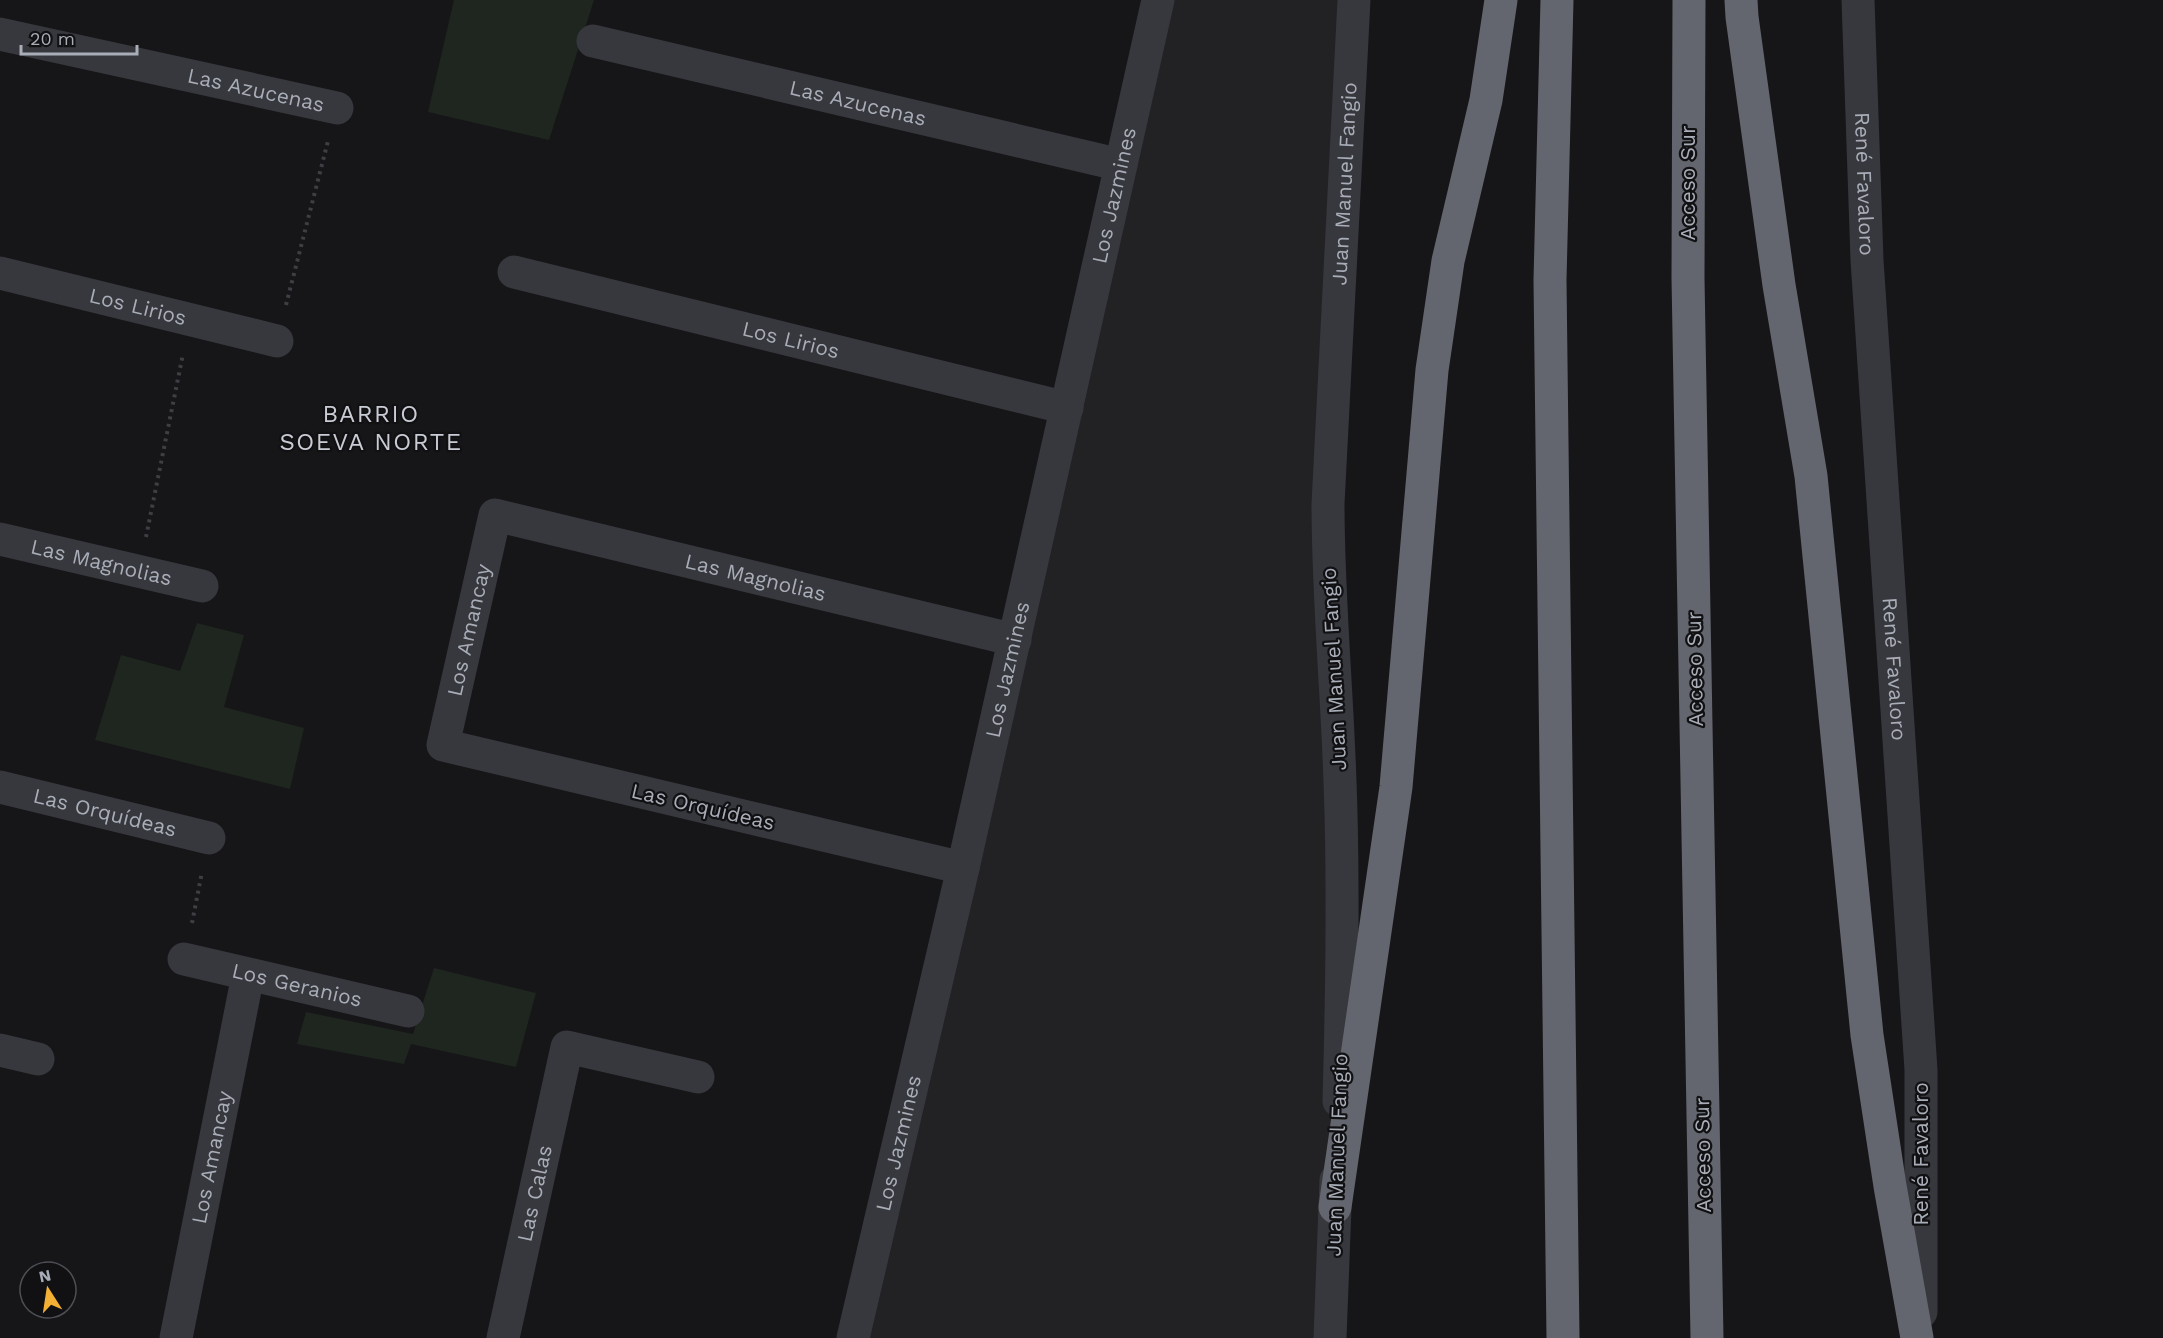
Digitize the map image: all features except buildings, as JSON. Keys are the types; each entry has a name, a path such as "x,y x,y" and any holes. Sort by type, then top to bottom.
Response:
{"highway":[{"path":"1335,1207 1396,787 1432,370 1448,261 1486,100 1502,0"},
{"path":"1557,0 1550,292 1563,1338"},
{"name":"Acceso Sur","path":"1689,0 1688,278 1707,1338"},
{"path":"1741,0 1779,285 1811,476 1868,1035 1890,1186 1919,1338"}],"street":[{"name":"Los Jazmines","path":"853,1338 1015,640 1158,0"},
{"name":"Juan Manuel Fangio","path":"1330,1338 1342,993 1340,783 1328,561 1328,504 1354,0"},
{"name":"René Favaloro","path":"1858,0 1868,260 1921,1070 1919,1338"},
{"name":"Las Azucenas","path":"0,34 337,108"},
{"name":"Las Azucenas","path":"592,41 1121,165"},
{"name":"Los Lirios","path":"514,272 1067,408"},
{"name":"Los Lirios","path":"0,273 277,341"},
{"name":"Las Magnolias","path":"495,516 1015,640"},
{"name":"Los Amancay","path":"443,746 495,516"},
{"name":"Las Magnolias","path":"0,539 202,586"},
{"name":"Las Orquídeas","path":"443,746 963,868"},
{"name":"Las Orquídeas","path":"0,787 209,838"},
{"name":"Los Geranios","path":"184,959 408,1011"},
{"name":"Los Amancay","path":"176,1338 248,975"},
{"name":"Las Calas","path":"503,1338 567,1047 699,1077"},
{"path":"0,1050 38,1059"}],"path":[{"path":"277,341 337,108"},
{"path":"139,570 190,320"},
{"path":"184,959 209,838"}],"shaded area":[{"path":"454,0 594,0 549,140 428,112"},
{"path":"1158,0 1354,0 1337,344 1340,783 1330,1338 853,1338"},
{"path":"197,623 244,635 224,707 304,728 290,789 95,740 121,655 180,671"},
{"path":"434,968 536,993 516,1067 411,1044 404,1064 297,1044 306,1012 413,1034"}],"district":[{"name":"BARRIO SOEVA NORTE","path":"371,428"}]}
